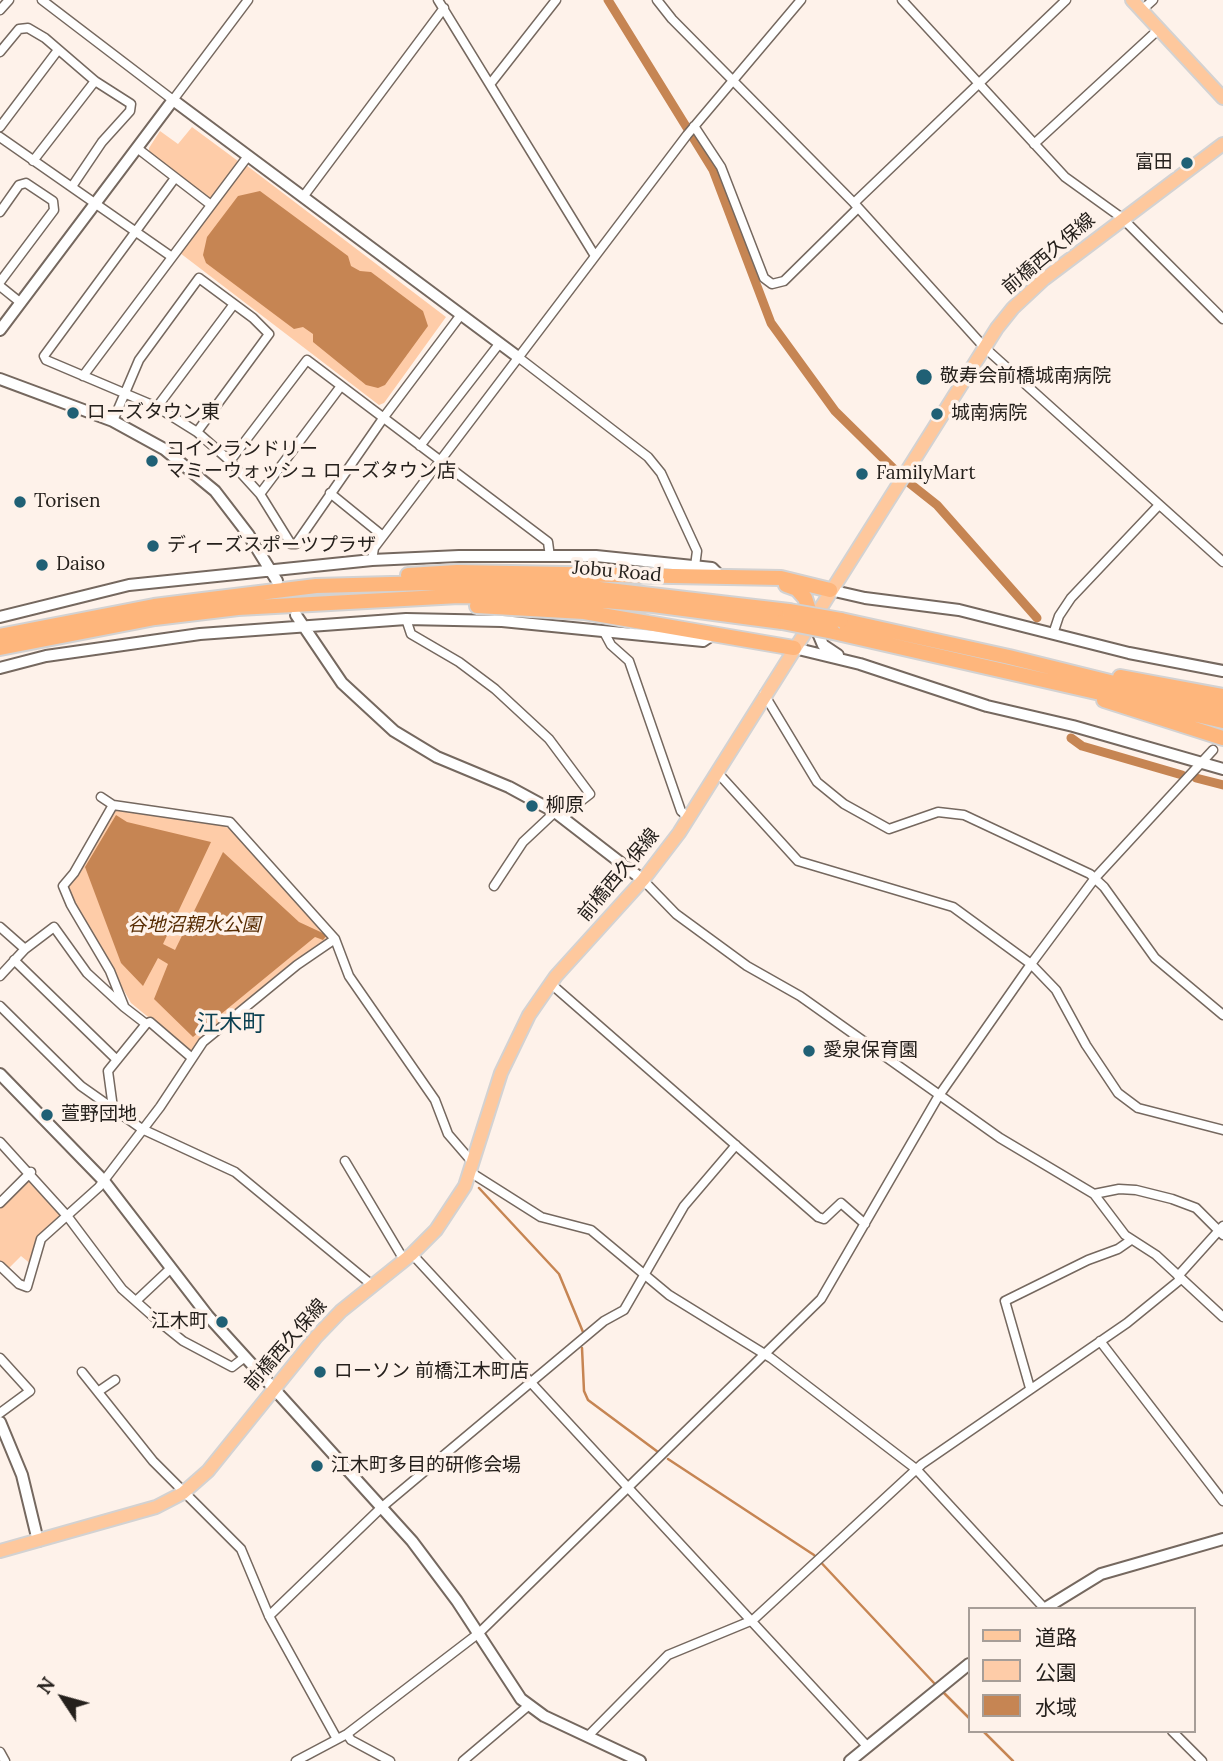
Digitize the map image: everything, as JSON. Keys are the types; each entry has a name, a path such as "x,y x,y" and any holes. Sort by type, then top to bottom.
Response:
{"highway":[{"path":"316,586 373,578 457,572 781,578 830,590"},
{"path":"761,578 797,589 804,598 812,620"},
{"name":"Jobu Road","path":"0,636 154,606 316,586 428,583 574,586 785,617 1029,662 1223,710"},
{"name":"Jobu Road","path":"0,648 155,618 334,601 458,596 568,598 785,617"},
{"path":"334,601 584,612 794,648"},
{"name":"Jobu Road","path":"837,626 1223,721"},
{"path":"1029,662 1055,664 1223,696"},
{"path":"1051,680 1135,711 1223,738"}],"main road":[{"path":"1132,0 1223,98"},
{"name":"前橋西久保線","path":"0,1551 156,1507 183,1493 208,1471 316,1337 372,1284 408,1257 449,1213 472,1167 508,1056 529,1015 550,983 643,880 689,818 764,694 984,346 1027,293 1122,218 1223,144"}],"street":[{"path":"42,0 518,357 654,465 697,551 695,566"},
{"path":"0,330 248,0"},
{"path":"438,0 595,256"},
{"path":"491,83 555,0"},
{"path":"657,0 856,205 984,346 1221,558"},
{"path":"372,560 374,548 694,126 801,0"},
{"path":"902,0 1065,177 1122,218 1223,319"},
{"path":"694,126 721,167 764,278 772,284 783,281 856,205 1066,0"},
{"path":"1142,10 1153,0"},
{"path":"303,197 444,8"},
{"path":"0,52 19,29 28,28 95,81 131,104 130,111 102,142 73,185"},
{"path":"1034,144 1159,29"},
{"path":"0,127 58,50"},
{"path":"33,161 95,81"},
{"path":"0,137 73,185 172,257"},
{"path":"137,148 211,205"},
{"path":"83,376 248,156"},
{"path":"175,178 44,356 46,360 157,407 197,432 230,461 260,494 293,544 383,417 460,316"},
{"path":"0,212 19,185 26,183 53,201 54,210 0,284 20,303"},
{"path":"113,421 148,344 195,281 203,281 269,334 197,432"},
{"path":"157,407 234,304"},
{"path":"420,446 499,344"},
{"path":"230,461 304,363 312,363 548,542 550,557"},
{"path":"0,379 113,421 164,449 215,491 248,534 276,581"},
{"path":"260,494 341,386"},
{"path":"330,493 383,536"},
{"path":"1053,634 1059,616 1071,598 1159,505"},
{"path":"0,617 129,585 372,560 459,556 596,556 712,568 721,577"},
{"path":"830,590 865,598 959,610 1053,634 1223,671"},
{"path":"296,615 342,683 394,731 437,757 509,787 559,815 643,880 668,906 712,940 800,996 939,1097 1094,1194 1131,1240 1156,1255 1223,1317"},
{"path":"0,668 46,656 200,634 406,619 502,621 703,641 712,635"},
{"path":"406,619 411,634 459,662 495,689 549,739 590,794 523,842 494,886"},
{"path":"812,620 829,651 860,663 987,706 1073,726 1223,769"},
{"path":"604,632 611,645 629,661 681,811 689,818"},
{"path":"794,648 860,663"},
{"path":"764,694 817,782 862,816 892,829 938,812 964,815 1095,878 1155,958 1223,1015"},
{"path":"296,1761 347,1734 479,1633 827,1293 939,1097 1031,964 1095,878 1213,750"},
{"path":"716,772 798,862 953,906 1031,964 1056,989 1086,1045 1118,1093 1138,1108 1223,1130"},
{"path":"101,797 113,804 230,822 335,939 349,976 435,1100 448,1134 472,1167 541,1217 591,1230 669,1295 765,1353 916,1469 1042,1607"},
{"path":"113,804 74,873 63,886 71,905 110,971 124,1007"},
{"path":"0,927 25,949"},
{"path":"0,975 25,949 54,927 87,973 146,1024"},
{"path":"0,1266 19,1284 27,1287 41,1239 68,1217 104,1181 203,1042 297,965 335,939"},
{"path":"15,960 117,1060"},
{"path":"550,983 818,1217 828,1216 841,1203 865,1224"},
{"path":"0,1006 81,1086 142,1129 236,1172 372,1284"},
{"path":"113,1108 108,1071 146,1024 150,1022 192,1058"},
{"path":"0,1074 104,1181 170,1269 245,1357 431,1563 528,1706 640,1761"},
{"path":"0,1142 31,1172 110,1275 136,1301 183,1341 205,1354 235,1367 245,1357"},
{"path":"269,1616 382,1507 604,1321 624,1310 688,1200 736,1145"},
{"path":"345,1161 408,1257 532,1384 867,1746"},
{"path":"0,1203 31,1172"},
{"path":"588,1736 673,1652 753,1620 916,1469 1100,1341 1180,1277 1221,1231 1196,1208 1172,1199 1128,1189 1094,1194"},
{"path":"1030,1388 1005,1301 1088,1260 1118,1249 1131,1240"},
{"path":"136,1301 170,1269"},
{"path":"1100,1341 1223,1501"},
{"path":"0,1358 30,1391 0,1413"},
{"path":"82,1372 99,1391 112,1414 183,1493 241,1549 269,1616 337,1739"},
{"path":"99,1391 115,1380"},
{"path":"0,1422 22,1475 38,1541"},
{"path":"1047,1607 1101,1574 1223,1539"},
{"path":"849,1761 968,1665"},
{"path":"463,1761 528,1706"},
{"path":"1174,1733 1202,1761"},
{"path":"347,1734 351,1740 390,1761"},
{"path":"0,1752 5,1761"}],"green space":[{"path":"192,127 238,161 212,198 207,198 149,154 149,148 160,131 178,144"},
{"path":"246,165 446,317 384,403 379,405 180,253"},
{"name":"谷地沼親水公園","path":"116,810 224,826 235,832 329,937 266,986 191,1052 131,1003 74,903 68,886"},
{"path":"26,1180 34,1180 63,1214 63,1219 39,1236 32,1265 21,1256 8,1269 0,1261 0,1208"}],"water":[{"path":"260,191 348,256 351,266 360,271 371,272 423,311 428,326 385,385 378,388 366,385 313,342 313,334 303,327 294,329 206,263 203,255 207,237 238,196"},
{"name":"谷地沼親水公園","path":"116,815 127,822 211,842 163,944 175,950 223,852 299,922 327,935 323,940 315,937 193,1037 154,999 168,964 158,958 143,986 121,963 85,867"}],"waterway":[{"path":"608,0 713,170 771,323 835,411 898,473"},
{"path":"908,482 937,505 1037,618"},
{"path":"1071,738 1082,746 1182,775"},
{"path":"1196,778 1223,785"},
{"path":"479,1188 559,1274 583,1332"},
{"path":"582,1348 584,1391 588,1400 658,1452"},
{"path":"668,1459 814,1555 934,1683"},
{"path":"944,1693 968,1717"},
{"path":"985,1733 1013,1761"}],"place":[{"name":"富田","path":"1187,163"},
{"name":"敬寿会前橋城南病院","path":"924,377"},
{"name":"ローズタウン東","path":"73,413"},
{"name":"城南病院","path":"937,414"},
{"name":"コインランドリー マミーウォッシュ ローズタウン店","path":"152,461"},
{"name":"FamilyMart","path":"862,474"},
{"name":"Torisen","path":"20,502"},
{"name":"ディーズスポーツプラザ","path":"153,546"},
{"name":"Daiso","path":"42,565"},
{"name":"柳原","path":"532,806"},
{"name":"愛泉保育園","path":"809,1051"},
{"name":"萱野団地","path":"47,1115"},
{"name":"江木町","path":"222,1322"},
{"name":"ローソン 前橋江木町店","path":"320,1372"},
{"name":"江木町多目的研修会場","path":"317,1466"}],"district":[{"name":"江木町","path":"231,1024"}]}
